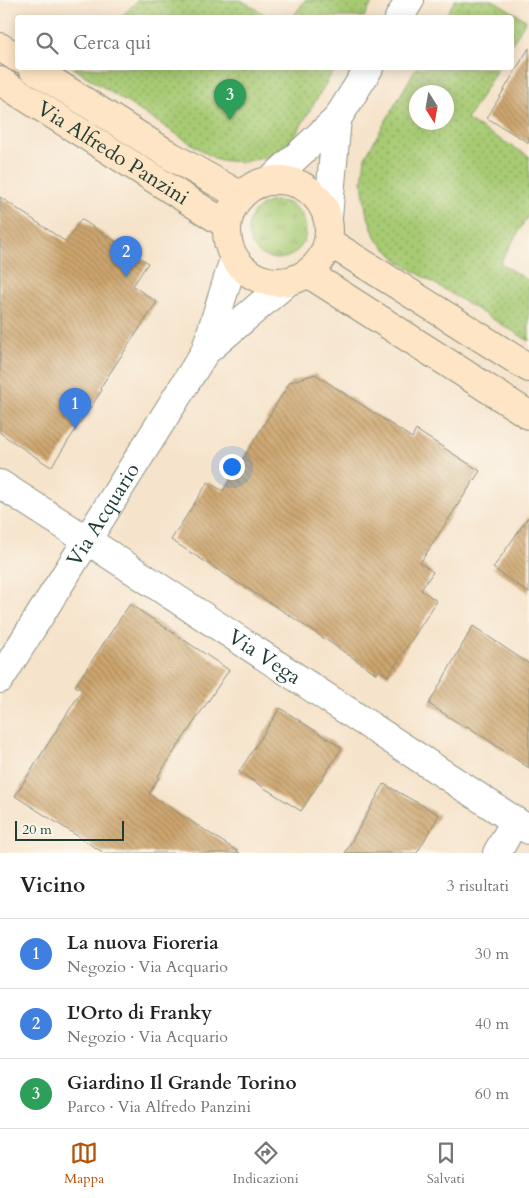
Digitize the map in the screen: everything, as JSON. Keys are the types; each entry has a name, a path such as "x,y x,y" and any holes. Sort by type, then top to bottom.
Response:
{"main road":[{"path":"0,47 15,56"},
{"name":"Via Alfredo Panzini","path":"35,70 171,156 240,196"},
{"name":"Via Alfredo Panzini","path":"0,81 227,225"},
{"path":"270,180 291,181 307,189 319,199 328,229 321,261 297,278 268,282 250,274 234,259 228,242 227,225 230,211 240,196 253,187 270,180"},
{"path":"328,229 529,368"},
{"path":"297,278 529,415"}],"street":[{"path":"401,15 410,0"},
{"path":"270,180 337,119 368,70"},
{"path":"328,229 337,119"},
{"name":"Via Acquario","path":"0,679 205,352 234,259"},
{"name":"Via Acquario","path":"205,352 297,278"},
{"name":"Via Vega","path":"0,484 522,826"},
{"path":"497,853 522,826"}],"green space":[{"path":"138,0 241,0 266,15 123,15"},
{"path":"305,0 374,0 365,15 294,15"},
{"path":"455,0 493,0 526,20 514,41 514,15 446,15"},
{"path":"76,70 334,70 296,134 284,149 264,158 242,162 217,160"},
{"path":"415,70 497,70 467,120 529,156 529,214 500,263 529,281 529,341 399,262 376,239 366,211 362,183 365,157"},
{"path":"277,201 288,203 301,214 306,230 304,241 293,254 277,259 266,257 253,246 248,230 250,219 261,206"}],"building":[{"path":"529,48 529,143 487,118"},
{"path":"0,197 66,242 81,219 148,263 133,286 157,302 51,467 0,433"},
{"path":"315,374 412,438 416,430 480,471 420,563 433,572 421,590 437,601 388,676 379,670 377,674 171,540 208,482 223,491 290,382"},
{"path":"529,516 529,593 493,568"},
{"path":"130,604 229,670 158,776 149,794 240,853 104,853 15,796 82,690 75,686"},
{"path":"473,626 529,664 529,768 467,726 466,728 429,704"},
{"path":"280,708 342,748 301,811 239,772"},
{"path":"384,784 439,815 417,853 345,853"}],"place":[{"name":"Giardino Il Grande Torino","path":"230,120"},
{"name":"L'Orto di Franky","path":"126,277"},
{"name":"La nuova Fioreria","path":"75,429"}]}
